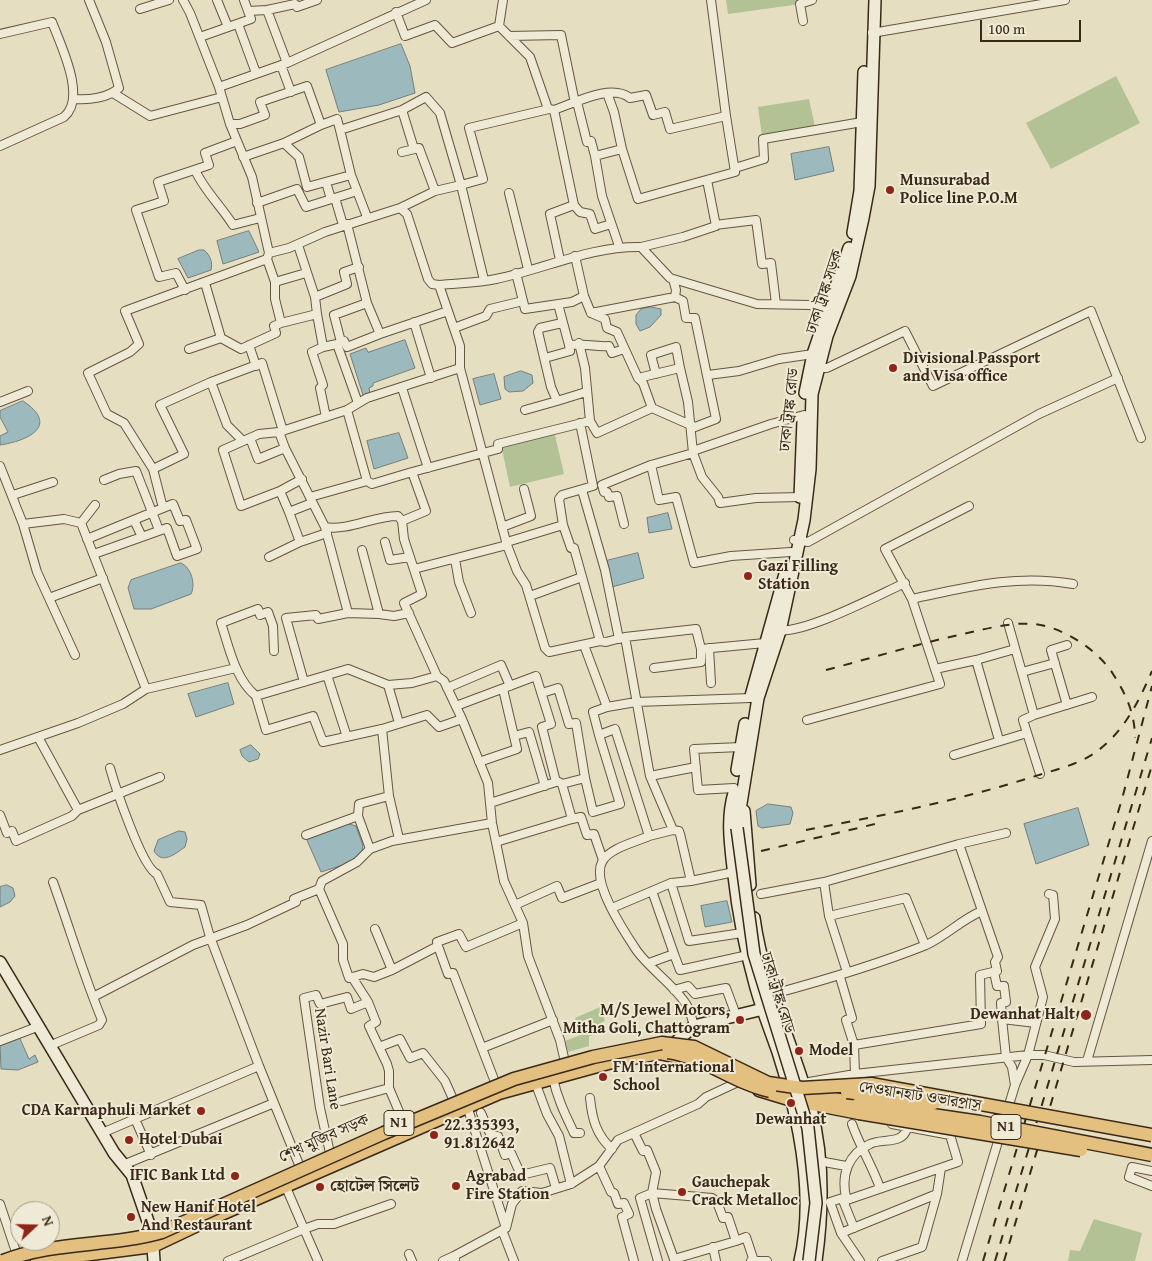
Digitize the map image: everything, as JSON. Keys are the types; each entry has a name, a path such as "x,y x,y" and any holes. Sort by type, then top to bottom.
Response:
{"highway":[{"name":"শেখ মুজিব সড়ক","path":"1,1260 19,1257 36,1247 152,1233 453,1099 496,1082 565,1062 656,1041 671,1046"},
{"path":"1,1260 45,1249 140,1238 162,1232 384,1133 514,1079 593,1057 662,1043 694,1047 768,1084 802,1088 871,1084 1152,1135"},
{"name":"N1","path":"671,1046 802,1096"},
{"name":"শেখ মুজিব সড়ক","path":"671,1046 674,1055 736,1083 802,1096"},
{"name":"শেখ মুজিব সড়ক","path":"37,1261 153,1246 467,1106 535,1082 612,1062 659,1053 671,1046"},
{"path":"19,1257 34,1257 148,1244 270,1188 514,1086 566,1070 658,1051 683,1054 739,1081 784,1094 855,1092 921,1101 1152,1143"},
{"name":"দেওয়ানহাট ওভারপাস","path":"802,1096 856,1114 1152,1163"},
{"path":"992,1106 1004,1102 1015,1103 1152,1129"},
{"name":"দেওয়ানহাট ওভারপাস","path":"856,1114 980,1122 1152,1155"}],"main road":[{"name":"ঢাকা ট্রাঙ্ক রোড","path":"800,1261 805,1235 802,1096 763,1009 742,933 734,872 730,817 795,548 800,497 805,392 813,354 852,236 860,191 868,0"},
{"name":"ঢাকা ট্রাঙ্ক সড়ক","path":"795,548 810,469 812,394 827,336 850,276 869,186 872,33 875,0"},
{"name":"ঢাকা ট্রাঙ্ক রোড","path":"775,630 765,643 740,747 737,828 754,954 808,1128 816,1203 809,1261"},
{"path":"737,788 756,926 772,994 802,1096 818,1162 822,1212 816,1261"},
{"path":"0,962 37,1027 102,1133 123,1165 132,1175 152,1233 154,1261"},
{"path":"671,1046 694,1026 763,1009"}],"street":[{"path":"75,99 86,100 113,93 119,88 115,69 89,0"},
{"path":"140,9 169,0"},
{"path":"183,0 200,37 230,124 252,177 275,282 280,324"},
{"path":"216,0 228,27"},
{"path":"200,37 251,19 244,0"},
{"path":"248,11 267,10 295,4 296,7 317,0"},
{"path":"219,88 284,64 426,0"},
{"path":"499,26 503,0"},
{"path":"607,93 638,199 735,172 711,0"},
{"path":"803,25 800,4 812,0"},
{"path":"872,33 1065,0"},
{"path":"267,10 291,92"},
{"path":"396,12 405,36 435,25 452,43 499,26"},
{"path":"0,34 52,22 66,62 75,99 71,111 64,118 0,146"},
{"path":"238,24 256,73"},
{"path":"499,26 530,57 551,110 574,205 580,212 590,214 595,229 611,224"},
{"path":"509,36 561,36 576,103 587,142 592,141 602,196 619,246"},
{"path":"230,124 240,124 265,115 260,102 307,86 321,125"},
{"path":"163,508 153,469 124,423 107,414 88,373 130,352 139,344 125,311 205,283 205,280 298,246 345,224 400,208 435,191 483,179 469,128 551,110 607,93 622,92 630,98 646,95 653,115 665,112 670,129 726,116"},
{"path":"113,93 150,116 222,97"},
{"path":"340,130 402,110 426,97 440,113 462,185 484,280"},
{"path":"402,110 414,149"},
{"path":"244,157 284,143 337,119 351,175 367,217"},
{"path":"735,168 764,159 763,139 862,122"},
{"path":"185,290 176,273 160,277 136,210 164,201 158,182 209,165 205,153 237,141"},
{"path":"284,143 299,157 307,187 351,175"},
{"path":"402,152 419,148 435,191"},
{"path":"595,156 622,149"},
{"path":"195,170 201,184 219,204 233,225 260,218"},
{"path":"707,180 716,225"},
{"path":"326,182 345,224 360,267 367,303 380,334"},
{"path":"256,202 297,190 306,207 357,191"},
{"path":"509,193 528,269"},
{"path":"560,260 550,214 574,205"},
{"path":"400,208 407,214 428,280 432,284 484,280 619,246 641,247 683,237 716,225 756,220 762,264 771,263 776,304"},
{"path":"298,246 315,297 323,346"},
{"path":"641,247 673,278 735,299 757,304 810,305 828,311"},
{"path":"575,256 584,296 592,313 605,319 607,328 617,332 638,378 643,383 652,408 695,427 716,419 695,318 686,318 683,302 675,297 592,313"},
{"path":"315,297 347,284 344,272 360,267"},
{"path":"275,282 306,273"},
{"path":"516,273 525,309 572,302 584,296"},
{"path":"673,278 676,290 675,297"},
{"path":"205,283 221,338 241,349 276,333 274,326 317,314"},
{"path":"439,284 460,346 460,368 484,452 502,526 517,571 526,585 530,596 545,648 549,652 600,641 696,629 705,648 711,683"},
{"path":"454,328 486,316 490,309 523,301"},
{"path":"358,403 339,343 334,316 367,303"},
{"path":"545,358 570,351 558,304"},
{"path":"326,417 320,388 323,385 312,352 323,346 344,341 347,347 448,311"},
{"path":"818,368 827,368 906,331 933,386 1091,311 1141,438"},
{"path":"414,322 431,378"},
{"path":"557,401 551,387 538,332 540,328 562,323"},
{"path":"190,349 221,338"},
{"path":"569,345 579,343 595,347 609,346 612,353 624,349"},
{"path":"579,343 585,368 590,421 597,433 652,408"},
{"path":"249,345 256,366"},
{"path":"656,374 651,355 676,347 688,402 693,452 702,477 718,497 720,503 756,498 800,497"},
{"path":"708,375 739,371 779,359 813,354"},
{"path":"153,469 184,454 160,405 211,382 262,364 285,448 326,530 348,613"},
{"path":"302,479 280,491 241,506 223,450 259,434 281,431 326,417 347,410 358,403 460,368"},
{"path":"638,378 680,368"},
{"path":"651,465 659,500 676,497 694,563 795,548 1039,414 1118,378"},
{"path":"211,382 227,424 247,439 258,459 285,448"},
{"path":"402,388 428,468"},
{"path":"0,402 28,391"},
{"path":"526,410 586,392"},
{"path":"347,410 367,481 372,484 498,449 498,444 590,421"},
{"path":"624,524 616,496 609,497 608,492 604,492 602,485 651,465 770,424 804,415"},
{"path":"580,424 593,485 560,497 563,524 571,548 574,548 600,641"},
{"path":"0,466 13,495 37,572 75,654"},
{"path":"94,554 163,529 180,521 186,520 197,549 177,556 163,529 152,512 136,471 119,474 104,480"},
{"path":"402,521 426,511 412,472"},
{"path":"289,512 311,500 367,481"},
{"path":"13,495 53,482"},
{"path":"502,526 530,516 524,489"},
{"path":"582,490 622,638 650,776 673,830"},
{"path":"280,491 300,542"},
{"path":"87,539 173,504 180,521"},
{"path":"81,523 95,505"},
{"path":"807,720 940,684 912,599 885,549 969,506"},
{"path":"268,557 326,530 389,516 398,516 402,521 410,557 422,594 404,603 437,676 447,688 456,706 488,783 492,823 504,881 522,923 528,956 552,1020 565,1062"},
{"path":"23,524 64,519 81,523"},
{"path":"134,520 142,537"},
{"path":"81,523 146,688"},
{"path":"414,569 455,559 563,524"},
{"path":"385,542 390,560 410,557"},
{"path":"362,550 379,614"},
{"path":"455,559 459,582 471,614"},
{"path":"530,596 582,577"},
{"path":"49,598 103,578"},
{"path":"912,599 998,580 1047,579 1073,584"},
{"path":"775,630 787,631 810,624 905,583"},
{"path":"274,650 274,626 268,612 260,615 258,609 221,623 236,668 250,691 256,696 266,730 313,716 323,742 382,729 427,715 439,727 462,719"},
{"path":"304,682 286,618 316,615 318,619 348,613 394,616 409,613"},
{"path":"1008,624 1034,715"},
{"path":"705,648 765,643"},
{"path":"584,645 607,707"},
{"path":"1067,645 1051,650 1067,705"},
{"path":"654,668 702,661 705,648"},
{"path":"935,669 1015,650"},
{"path":"976,660 999,740"},
{"path":"1022,672 1055,663"},
{"path":"447,688 501,665 517,749 479,762"},
{"path":"0,750 123,704 146,688 236,668"},
{"path":"256,696 348,669 388,685 437,676"},
{"path":"327,675 347,736"},
{"path":"456,706 536,676 551,724 542,727 572,819"},
{"path":"388,685 399,723"},
{"path":"542,694 558,688 568,724 576,722 592,812 620,804 593,712 607,707 636,702 751,698"},
{"path":"1040,774 1023,720 1092,697"},
{"path":"382,729 389,796 399,840"},
{"path":"599,735 615,729 649,836"},
{"path":"514,736 529,732 545,786"},
{"path":"954,756 999,740 1027,733"},
{"path":"38,737 78,810"},
{"path":"737,788 698,790 694,749 740,747"},
{"path":"650,776 696,767"},
{"path":"110,768 117,793 140,850 152,872 157,874 170,902 201,905 210,937 300,1167"},
{"path":"0,815 7,833 12,831 16,841 72,816 78,810 160,777"},
{"path":"490,803 545,786 585,778"},
{"path":"370,849 358,816 359,804 389,796"},
{"path":"306,835 358,816"},
{"path":"496,842 581,817 587,835 594,834 603,860"},
{"path":"403,1121 389,1088 389,1071 369,1026 376,1022 368,1002 352,977 349,978 343,960 343,944 319,889 322,881 357,862 370,849 399,840 492,823"},
{"path":"691,881 679,831 673,830 649,836 612,852 603,860 600,869 601,883 612,908 638,952 687,1005 694,1026"},
{"path":"761,894 824,882 958,844 1006,833"},
{"path":"1087,1061 1152,841"},
{"path":"958,844 998,957 995,962 997,971 994,972 997,986 1004,986 1006,1002 1001,1003 1006,1057 1012,1067 1016,1085"},
{"path":"612,908 671,883 734,872"},
{"path":"49,1046 102,1023 77,957 75,943 53,882"},
{"path":"824,882 829,916 852,1018 846,1020 854,1045 856,1074"},
{"path":"514,905 557,886 562,898 601,883"},
{"path":"671,883 690,941 742,933"},
{"path":"93,997 210,937 248,925 296,902 294,899 319,889"},
{"path":"652,891 680,970 688,986 695,994 726,988 736,1015"},
{"path":"962,1261 1016,1085 1028,1055 1043,997 1036,967 1055,919 1053,895 1049,894"},
{"path":"829,916 906,898 925,945"},
{"path":"772,994 843,975 925,945 961,924 968,917 982,911"},
{"path":"496,1082 453,973 448,974 437,942 459,934 466,947 522,923"},
{"path":"375,929 392,970"},
{"path":"352,977 363,974 374,977 392,970 438,946"},
{"path":"649,964 674,954"},
{"path":"680,970 748,954"},
{"path":"854,1045 981,1024 980,975 994,972"},
{"path":"674,990 688,986"},
{"name":"Nazir Bari Lane","path":"330,1153 320,1108 304,998 316,995 320,1004 347,997 351,1009 368,1002"},
{"path":"1002,1019 1036,1023"},
{"path":"482,1048 552,1020"},
{"path":"0,1041 37,1027"},
{"path":"379,1047 400,1039 410,1058 424,1053 446,1081 453,1099"},
{"path":"860,1261 841,1233 830,1202 880,1188 958,1162 950,1135 817,1109 802,1096 856,1074 1006,1057 1044,1055 1074,1062 1152,1060"},
{"path":"102,1133 259,1066"},
{"path":"553,1078 556,1096 562,1109 574,1133 580,1133"},
{"path":"535,1082 547,1114 559,1136 570,1184"},
{"path":"443,1261 454,1259 504,1229 512,1204 522,1191 542,1193 570,1184 599,1166 618,1140 698,1104 706,1096 736,1083"},
{"path":"342,1101 389,1088"},
{"path":"590,1098 591,1113 598,1134 612,1148"},
{"path":"123,1165 274,1103"},
{"path":"467,1106 514,1261"},
{"path":"481,1113 491,1136 498,1136 505,1155 511,1153 521,1175 550,1168 556,1188"},
{"path":"856,1114 861,1150 871,1162 880,1188"},
{"path":"135,1119 151,1155"},
{"path":"854,1228 844,1203 846,1198 843,1183 846,1166 870,1143 884,1142 901,1137 906,1133 907,1128"},
{"path":"634,1133 643,1151 647,1150 656,1172 652,1193 674,1259 746,1238 753,1261 767,1261"},
{"path":"818,1162 846,1166"},
{"path":"599,1166 618,1204 624,1203 629,1214 622,1217 634,1261"},
{"path":"1152,1171 1132,1167 1129,1177 1152,1186"},
{"path":"882,1261 922,1247 937,1194 941,1168"},
{"path":"285,1186 318,1261"},
{"path":"658,1261 640,1198 652,1193 712,1198 717,1202 723,1218 728,1217 736,1241"},
{"path":"841,1233 937,1194"},
{"path":"0,1204 19,1257"},
{"path":"228,1261 318,1224 334,1224 391,1204"},
{"path":"713,1247 716,1261"}],"green space":[{"path":"726,0 815,0 815,2 728,14"},
{"path":"1116,76 1140,123 1051,169 1026,123"},
{"path":"809,99 815,127 762,136 758,107"},
{"path":"554,431 564,474 510,487 501,445"},
{"path":"600,1007 605,1021 601,1023 604,1033 589,1036 589,1046 568,1052 565,1041 581,1035 575,1018"},
{"path":"1094,1219 1142,1233 1135,1261 1068,1261 1070,1250 1080,1251"}],"water":[{"path":"401,44 410,66 415,93 379,105 339,112 326,70"},
{"path":"829,147 834,171 795,180 791,154"},
{"path":"249,231 259,252 223,264 217,241"},
{"path":"199,250 204,250 209,256 212,264 211,270 188,278 178,259"},
{"path":"651,307 661,309 661,315 650,327 640,331 636,324 636,315 641,309"},
{"path":"405,340 415,368 373,383 373,386 369,388 370,393 363,395 350,354 366,348 368,352"},
{"path":"521,371 532,375 533,383 523,391 509,392 505,389 504,377"},
{"path":"494,374 501,399 480,405 473,379"},
{"path":"23,401 34,410 39,418 40,425 29,436 0,445 0,436 8,432 0,417 0,411"},
{"path":"399,433 408,458 374,469 367,441"},
{"path":"668,513 672,529 649,533 647,518"},
{"path":"638,553 644,578 612,587 606,561"},
{"path":"181,563 185,565 192,576 193,586 191,594 151,609 134,609 128,588 131,580"},
{"path":"228,683 234,704 196,717 188,694"},
{"path":"251,745 260,754 258,759 249,762 242,756 240,750"},
{"path":"768,804 791,807 793,813 790,824 762,828 758,826 756,811"},
{"path":"1078,808 1089,845 1036,864 1024,824"},
{"path":"346,823 356,826 363,846 361,854 346,864 321,872 306,838"},
{"path":"179,831 185,832 187,839 185,847 169,857 165,858 157,855 154,851 158,840"},
{"path":"7,885 13,888 15,896 10,902 0,907 0,887"},
{"path":"727,901 732,922 705,927 701,906"},
{"path":"17,1032 29,1059 35,1055 38,1062 18,1070 1,1069 0,1045 7,1036"}],"railway":[{"path":"826,670 989,628 1025,624 1045,626 1079,641 1106,665 1118,682 1129,704 1135,729 1135,738"},
{"path":"806,830 974,794 1081,761 1106,744 1123,725 1142,694 1152,671"},
{"path":"983,1261 1122,799 1152,686"},
{"path":"995,1261 1152,738"},
{"path":"1004,1261 1152,765"},
{"path":"761,851 875,824"}],"place":[{"name":"Munsurabad Police line P.O.M","path":"890,190"},
{"name":"Divisional Passport and Visa office","path":"893,368"},
{"name":"Gazi Filling Station","path":"748,576"},
{"name":"Dewanhat Halt","path":"1086,1015"},
{"name":"M/S Jewel Motors, Mitha Goli, Chattogram","path":"740,1020"},
{"name":"Model","path":"799,1051"},
{"name":"FM International School","path":"603,1077"},
{"name":"Dewanhat","path":"791,1103"},
{"name":"CDA Karnaphuli Market","path":"201,1111"},
{"name":"22.335393, 91.812642","path":"434,1135"},
{"name":"Hotel Dubai","path":"129,1140"},
{"name":"IFIC Bank Ltd","path":"235,1176"},
{"name":"Agrabad Fire Station","path":"456,1186"},
{"name":"হোটেল সিলেট","path":"320,1187"},
{"name":"Gauchepak Crack Metalloc","path":"682,1192"},
{"name":"New Hanif Hotel And Restaurant","path":"131,1217"}]}
